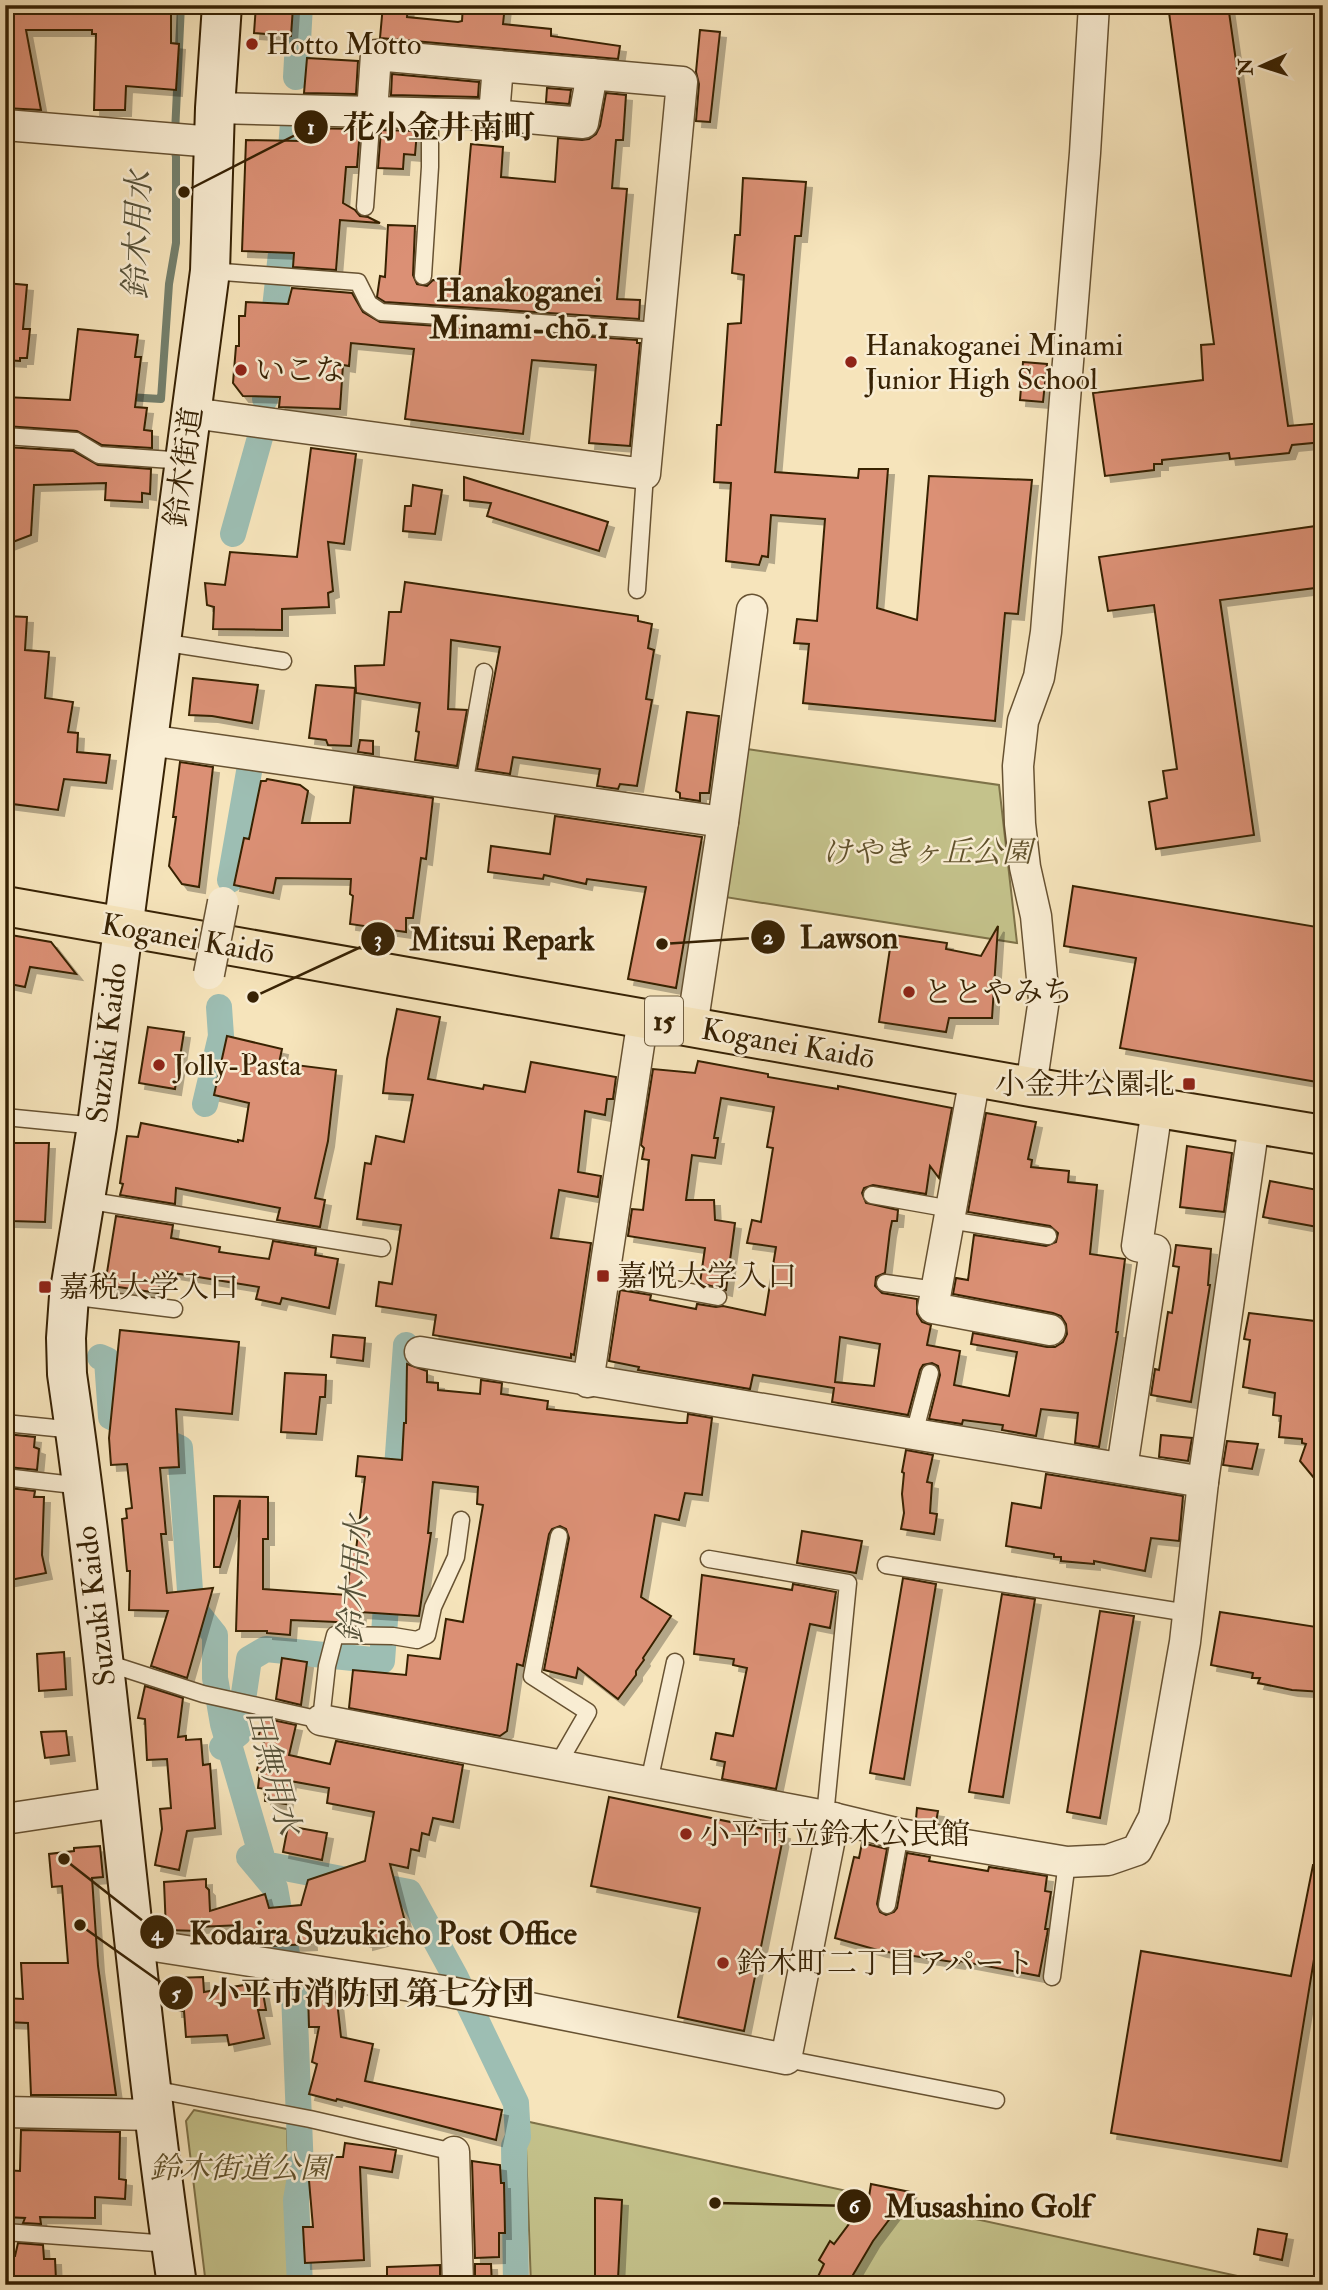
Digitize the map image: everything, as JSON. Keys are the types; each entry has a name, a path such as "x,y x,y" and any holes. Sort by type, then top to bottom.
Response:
{"main road":[{"name":"鈴木街道","path":"122,927 210,271 195,132 222,5"},
{"name":"Koganei Kaidō","path":"5,906 1031,1087 1323,1135"},
{"name":"Suzuki Kaido","path":"122,927 97,1126 69,1296 67,1374 104,1662 153,2102 177,2285"}],"street":[{"path":"1031,1087 1044,999 1037,916 1025,867 1020,824 1018,766 1023,721 1038,677 1046,632 1085,153 1094,5"},
{"path":"192,413 645,474 682,82 376,55 372,112"},
{"path":"494,115 498,66"},
{"path":"5,125 195,132 372,112 494,115 583,122 592,75"},
{"path":"692,1027 752,610"},
{"path":"148,740 723,822"},
{"path":"209,974 223,902"},
{"path":"588,1382 643,1017"},
{"path":"975,1077 933,1308 1050,1330"},
{"path":"1122,1468 1155,1250 1137,1246 1157,1108"},
{"path":"321,1720 829,1817 900,1834 1067,1862 1108,1860 1137,1850 1154,1816 1188,1613 1203,1482 1254,1124"},
{"path":"420,1352 1203,1482"},
{"path":"5,1819 118,1802"},
{"path":"135,1943 463,1995 786,2059 829,1817"},
{"path":"5,2112 153,2102"},
{"path":"454,2152 458,2285"}],"lane":[{"path":"365,207 372,112"},
{"path":"423,276 430,167 430,113"},
{"path":"210,271 358,282 369,304 381,312 659,331"},
{"path":"5,436 76,441 99,455 186,461"},
{"path":"637,590 645,474"},
{"path":"160,642 283,662"},
{"path":"464,785 484,671"},
{"path":"5,1117 97,1126"},
{"path":"872,1195 1048,1236"},
{"path":"85,1200 382,1248"},
{"path":"603,1276 718,1297"},
{"path":"885,1283 936,1290"},
{"path":"69,1296 174,1309"},
{"path":"914,1433 930,1373"},
{"path":"5,1423 75,1430"},
{"path":"5,1477 82,1486"},
{"path":"104,1662 203,1694 321,1720 329,1658 335,1635 393,1636 417,1640 426,1635 433,1607 456,1557 461,1520"},
{"path":"558,1764 587,1712 532,1676 559,1536"},
{"path":"709,1559 848,1583 829,1817"},
{"path":"886,1565 1188,1613"},
{"path":"649,1782 675,1662"},
{"path":"887,1905 900,1834"},
{"path":"1052,1977 1067,1862"},
{"path":"786,2059 996,2100"},
{"path":"153,2102 289,2115 454,2152"},
{"path":"5,2232 171,2244"}],"green space":[{"name":"けやきヶ丘公園","path":"747,749 999,785 1017,943 725,897"},
{"name":"鈴木街道公園","path":"194,2110 287,2129 292,2285 206,2285 186,2121"},
{"path":"525,2121 1279,2285 531,2285"}],"building":[{"path":"5,5 78,5 78,10 124,8 125,5 171,5 171,43 179,44 176,90 126,86 125,110 94,110 96,34 92,34 92,30 26,30 41,110 5,108"},
{"path":"256,5 293,7 291,36 254,33"},
{"path":"383,5 408,5 407,17 458,22 462,21 463,5 505,5 503,24 551,29 551,36 620,46 618,59 380,38"},
{"path":"1168,5 1228,5 1288,426 1323,423 1323,442 1292,445 1289,453 1230,459 1229,453 1162,460 1162,464 1154,464 1154,470 1105,476 1093,393 1203,380 1201,345 1214,344"},
{"path":"700,30 720,32 710,122 696,121 699,84 696,72"},
{"path":"307,58 358,61 356,94 304,93"},
{"path":"392,74 479,82 478,97 391,95"},
{"path":"547,88 571,90 569,104 546,102"},
{"path":"606,93 626,95 623,140 616,140 612,188 627,189 617,299 640,300 639,319 385,302 377,297 380,276 385,277 388,225 415,226 413,275 417,284 427,286 433,280 459,281 471,144 503,147 501,177 555,182 558,138 582,140 596,134"},
{"path":"301,128 360,129 357,167 346,167 343,203 360,216 380,223 340,220 336,270 293,267 294,253 242,251 246,140 301,141"},
{"path":"381,130 417,131 415,155 404,154 403,169 378,168"},
{"path":"743,178 806,182 801,236 795,236 775,472 858,478 859,469 888,469 877,608 917,620 929,476 1032,480 1018,614 1005,613 995,721 803,703 809,644 794,643 797,619 817,621 825,519 771,515 768,557 762,556 759,565 726,561 731,483 714,482 728,324 741,323 744,275 732,273 735,235 740,235"},
{"path":"5,283 27,285 23,329 30,329 27,358 20,358 20,361 5,360"},
{"path":"292,288 352,293 363,312 380,322 637,340 637,343 640,343 630,446 589,443 596,365 532,360 523,434 405,419 414,349 351,343 349,366 343,365 340,409 279,407 280,397 243,396 233,383 236,346 239,346 239,316 245,316 246,302 288,304"},
{"path":"78,329 138,335 135,357 141,357 135,407 147,408 144,430 152,431 152,448 102,445 77,431 5,426 5,397 70,400"},
{"path":"1023,362 1047,364 1043,402 1020,400"},
{"path":"5,447 73,451 98,465 151,469 150,494 142,493 142,502 105,500 106,483 34,485 31,535 5,545"},
{"path":"311,448 356,454 344,544 328,542 333,591 328,593 329,607 282,609 282,630 213,629 214,607 207,605 205,583 225,585 230,552 297,557"},
{"path":"464,477 608,522 599,551 487,516 491,503 464,500"},
{"path":"413,485 442,490 435,534 403,531 405,506 411,506"},
{"path":"1323,525 1323,587 1220,600 1254,835 1156,849 1149,802 1167,798 1163,771 1177,769 1154,605 1108,611 1099,557"},
{"path":"405,582 638,616 638,621 652,624 648,648 654,650 646,699 652,700 637,786 620,784 618,789 597,786 600,769 513,757 510,774 477,769 500,647 451,640 448,709 467,710 457,766 415,760 420,703 356,693 355,666 384,665 389,612 401,612"},
{"path":"5,616 27,617 25,650 49,652 45,698 73,702 68,732 78,733 77,752 110,755 106,783 64,779 58,810 5,803"},
{"path":"193,678 258,685 252,723 189,715"},
{"path":"316,685 355,688 351,746 328,745 326,740 309,738"},
{"path":"687,712 719,716 709,793 700,793 700,801 680,798 680,793 676,791"},
{"path":"360,740 373,741 373,754 358,752"},
{"path":"180,762 213,767 199,887 182,884 169,866"},
{"path":"267,779 300,785 308,791 302,823 350,823 354,787 433,798 426,859 421,858 413,918 406,918 406,932 350,924 353,896 350,894 351,879 276,878 273,893 234,885 244,838 249,839 261,781"},
{"path":"555,816 702,837 676,988 628,979 646,887 587,879 586,884 544,875 543,879 488,872 491,846 550,854"},
{"path":"1073,886 1323,928 1323,1083 1120,1048 1136,958 1064,946"},
{"path":"998,926 992,1018 949,1018 946,1032 879,1022 892,935 947,943 946,949 981,956"},
{"path":"5,934 51,942 76,974 30,967 25,987 5,983"},
{"path":"397,1009 440,1017 428,1079 483,1089 484,1085 525,1092 531,1062 616,1077 613,1099 607,1099 605,1115 585,1111 578,1172 601,1176 598,1197 559,1190 551,1238 591,1243 574,1355 571,1354 571,1358 433,1335 436,1315 376,1306 379,1282 392,1284 401,1225 357,1219 365,1163 371,1164 376,1136 404,1142 413,1095 383,1093"},
{"path":"148,1027 184,1032 175,1089 139,1083"},
{"path":"227,1036 282,1049 279,1063 336,1070 328,1141 315,1198 325,1200 320,1227 277,1220 280,1208 176,1188 175,1204 120,1195 127,1136 138,1137 141,1123 243,1141 249,1103 214,1095"},
{"path":"698,1061 768,1074 768,1077 838,1089 838,1086 952,1108 939,1178 930,1166 926,1194 873,1185 864,1188 862,1193 866,1203 898,1210 897,1221 892,1221 885,1273 876,1277 875,1286 882,1293 917,1299 917,1314 922,1322 931,1325 927,1345 960,1351 954,1385 1009,1396 1017,1352 971,1344 973,1333 1055,1347 1063,1342 1067,1334 1066,1324 1061,1316 1053,1313 953,1294 956,1278 968,1280 974,1235 1046,1246 1056,1242 1058,1233 1050,1226 968,1212 986,1113 1036,1122 1028,1159 1032,1160 1031,1167 1069,1171 1068,1182 1097,1185 1090,1254 1125,1259 1118,1332 1099,1447 1075,1443 1078,1413 1041,1409 1036,1436 1002,1430 1003,1425 963,1420 962,1424 929,1419 940,1375 938,1366 932,1363 923,1365 920,1370 908,1415 832,1402 834,1388 753,1375 750,1389 638,1370 639,1367 609,1361 620,1290 651,1295 650,1300 696,1309 697,1304 723,1306 765,1315 776,1247 747,1243 752,1220 761,1222 773,1148 767,1147 774,1107 721,1098 714,1138 718,1138 715,1158 692,1155 686,1200 714,1200 715,1220 735,1223 726,1290 700,1283 705,1248 628,1236 632,1209 643,1210 649,1160 642,1159 644,1148 641,1145 653,1069 695,1073","holes":["840,1337 880,1344 874,1386 835,1382"]},
{"path":"9,1143 49,1143 45,1222 10,1221 12,1171 7,1170"},
{"path":"1187,1146 1232,1153 1224,1212 1180,1207"},
{"path":"1270,1181 1323,1191 1323,1228 1263,1217"},
{"path":"116,1216 173,1225 171,1238 220,1247 219,1252 269,1259 273,1241 316,1248 315,1255 338,1259 329,1308 282,1298 280,1304 256,1299 259,1287 161,1271 158,1293 105,1285"},
{"path":"1176,1245 1211,1249 1210,1285 1191,1402 1151,1395 1155,1369 1159,1370 1168,1312 1172,1313 1179,1267 1173,1266"},
{"path":"1249,1313 1323,1322 1323,1354 1318,1377 1323,1378 1323,1489 1300,1461 1306,1444 1302,1443 1302,1439 1279,1437 1281,1416 1273,1415 1275,1393 1243,1387 1250,1340 1244,1339"},
{"path":"120,1330 239,1342 232,1414 176,1409 179,1467 160,1468 166,1534 161,1534 167,1593 213,1588 187,1678 151,1666 168,1611 129,1610 130,1571 127,1571 122,1519 127,1518 126,1509 132,1508 127,1464 111,1465 109,1438"},
{"path":"333,1335 365,1338 363,1361 331,1357"},
{"path":"407,1364 427,1371 427,1382 438,1383 438,1390 480,1394 481,1380 502,1383 501,1394 548,1401 547,1409 679,1423 687,1423 688,1414 712,1418 702,1495 685,1493 679,1520 655,1515 641,1597 671,1616 643,1658 636,1675 618,1699 578,1668 576,1678 544,1670 569,1538 566,1529 560,1526 552,1529 549,1534 523,1666 517,1664 507,1731 500,1736 349,1708 353,1670 406,1675 408,1655 440,1659 446,1619 463,1622 483,1505 477,1504 478,1487 433,1482 428,1533 431,1533 419,1616 360,1612 359,1623 291,1620 290,1635 267,1631 236,1631 240,1500 220,1567 214,1567 214,1496 268,1497 268,1539 263,1539 263,1589 347,1595 352,1549 356,1550 365,1477 356,1476 358,1456 402,1460"},
{"path":"285,1373 326,1375 325,1397 320,1397 316,1434 281,1432"},
{"path":"6,1434 35,1437 34,1447 39,1449 37,1470 8,1467"},
{"path":"1161,1435 1192,1438 1188,1461 1159,1457"},
{"path":"1227,1441 1258,1444 1252,1469 1223,1465"},
{"path":"906,1450 933,1455 927,1482 932,1483 930,1513 937,1514 934,1534 901,1529 904,1513 902,1472"},
{"path":"1046,1474 1183,1496 1179,1541 1151,1538 1145,1571 1094,1561 1094,1564 1061,1561 1061,1557 1054,1557 1054,1554 1006,1546 1012,1503 1041,1508"},
{"path":"9,1488 35,1491 34,1497 44,1497 42,1555 46,1573 5,1581 5,1493 9,1493"},
{"path":"802,1531 862,1541 856,1573 797,1563"},
{"path":"702,1575 792,1590 793,1584 836,1592 830,1628 810,1624 776,1789 722,1779 725,1762 711,1759 716,1733 733,1736 747,1668 733,1665 734,1659 694,1654"},
{"path":"903,1578 936,1584 904,1779 870,1773"},
{"path":"1002,1594 1035,1599 1003,1797 969,1792"},
{"path":"1100,1611 1134,1616 1100,1818 1067,1812"},
{"path":"1220,1612 1323,1628 1323,1692 1292,1690 1258,1683 1260,1678 1252,1678 1253,1673 1211,1665"},
{"path":"64,1652 66,1689 39,1691 37,1654"},
{"path":"282,1658 307,1662 301,1705 276,1699"},
{"path":"145,1686 183,1698 178,1737 186,1736 186,1740 201,1739 203,1765 210,1764 215,1828 187,1831 179,1870 155,1865 162,1829 160,1809 171,1808 167,1759 147,1760 145,1719 138,1718"},
{"path":"263,1718 296,1725 289,1755 330,1764 336,1741 463,1765 453,1822 433,1818 429,1835 422,1833 419,1851 411,1849 408,1868 390,1864 408,1933 367,1944 367,1941 310,1929 311,1944 270,1946 243,1942 242,1925 198,1927 199,1931 166,1930 164,1882 206,1879 210,1911 265,1894 269,1908 301,1905 308,1880 365,1861 374,1812 327,1803 329,1788 290,1781 286,1804 265,1801 266,1789 258,1788 260,1771 257,1770 264,1741 258,1739"},
{"path":"66,1731 69,1755 45,1758 41,1732"},
{"name":"鈴木町二丁目アパート","path":"609,1797 784,1833 744,2031 678,2017 700,1908 591,1886"},
{"path":"917,1808 938,1811 936,1822 916,1819"},
{"path":"288,1826 327,1833 322,1860 283,1852"},
{"path":"862,1843 887,1849 877,1904 880,1912 886,1915 897,1908 907,1853 930,1857 929,1861 988,1871 989,1867 1047,1876 1045,1891 1051,1892 1045,1929 1048,1929 1039,1976 960,1961 959,1963 881,1951 835,1938 854,1857 859,1858"},
{"path":"100,1846 103,1877 92,1878 98,1966 116,2095 31,2095 28,2023 5,2022 5,1998 23,1999 21,1963 68,1963 62,1886 52,1887 49,1854"},
{"path":"1313,1865 1323,1866 1323,1954 1315,1953 1281,2161 1111,2133 1141,1951 1291,1976"},
{"path":"203,1977 204,1992 261,1982 266,2010 258,2010 264,2038 229,2045 227,2035 186,2037 184,2011 176,2011 175,1978"},
{"path":"327,1991 336,1992 341,2037 373,2044 365,2081 502,2110 496,2140 309,2094 317,2064 312,2062 319,2027 309,2027 308,1995 326,1994"},
{"path":"21,2130 120,2132 119,2179 126,2180 125,2199 95,2197 95,2218 40,2217 41,2224 23,2223 25,2218 5,2217 5,2170 20,2171"},
{"path":"345,2143 396,2150 392,2172 360,2167 364,2260 305,2263 303,2227 313,2227 307,2157 343,2157"},
{"path":"472,2161 500,2165 501,2183 504,2183 505,2233 499,2233 499,2257 475,2258"},
{"path":"871,2184 910,2192 873,2241 847,2285 814,2285 824,2264 819,2260 830,2241 834,2244 869,2197"},
{"path":"595,2198 622,2200 618,2279 595,2279"},
{"path":"1258,2229 1287,2234 1282,2260 1254,2254"},
{"path":"18,2243 43,2245 44,2259 55,2259 56,2280 46,2285 9,2285 7,2256 15,2256"},
{"path":"475,2264 491,2264 492,2285 475,2285"},
{"path":"440,2265 440,2285 387,2285 387,2267"}],"waterway":[{"name":"鈴木用水","path":"175,133 181,5"},
{"path":"296,77 300,5"},
{"path":"289,175 293,123"},
{"name":"鈴木用水","path":"128,397 161,399 169,284 176,243 174,146"},
{"path":"265,399 285,217"},
{"path":"233,534 261,434"},
{"path":"230,880 250,766"},
{"path":"205,1104 221,1036 219,1007"},
{"name":"鈴木用水","path":"395,1495 406,1345"},
{"name":"田無用水","path":"100,1357 107,1360 111,1417 180,1448 191,1605 215,1635 215,1678 223,1724 264,1864 409,1892 455,1976 516,2103 516,2285"},
{"name":"鈴木用水","path":"222,1747 238,1734 249,1659 266,1649 382,1661 388,1579"},
{"name":"鈴木用水","path":"249,1857 275,1888 294,1993 301,2171 296,2200 300,2285"}],"place":[{"name":"Hotto Motto","path":"252,44"},
{"name":"花小金井南町","path":"184,192"},
{"name":"Hanakoganei Minami Junior High School","path":"851,362"},
{"name":"いこな","path":"241,370"},
{"name":"Lawson","path":"662,944"},
{"name":"ととやみち","path":"909,992"},
{"name":"Mitsui Repark","path":"253,997"},
{"name":"Jolly-Pasta","path":"159,1065"},
{"name":"小金井公園北","path":"1189,1084"},
{"name":"嘉悦大学入口","path":"603,1276"},
{"name":"嘉税大学入口","path":"45,1287"},
{"name":"小平市立鈴木公民館","path":"686,1834"},
{"name":"Kodaira Suzukicho Post Office","path":"64,1859"},
{"name":"小平市消防団 第七分団","path":"80,1925"},
{"name":"鈴木町二丁目アパート","path":"723,1963"},
{"name":"Musashino Golf","path":"715,2203"}],"district":[{"name":"Hanakoganei Minami-chō 1","path":"519,310"}]}
